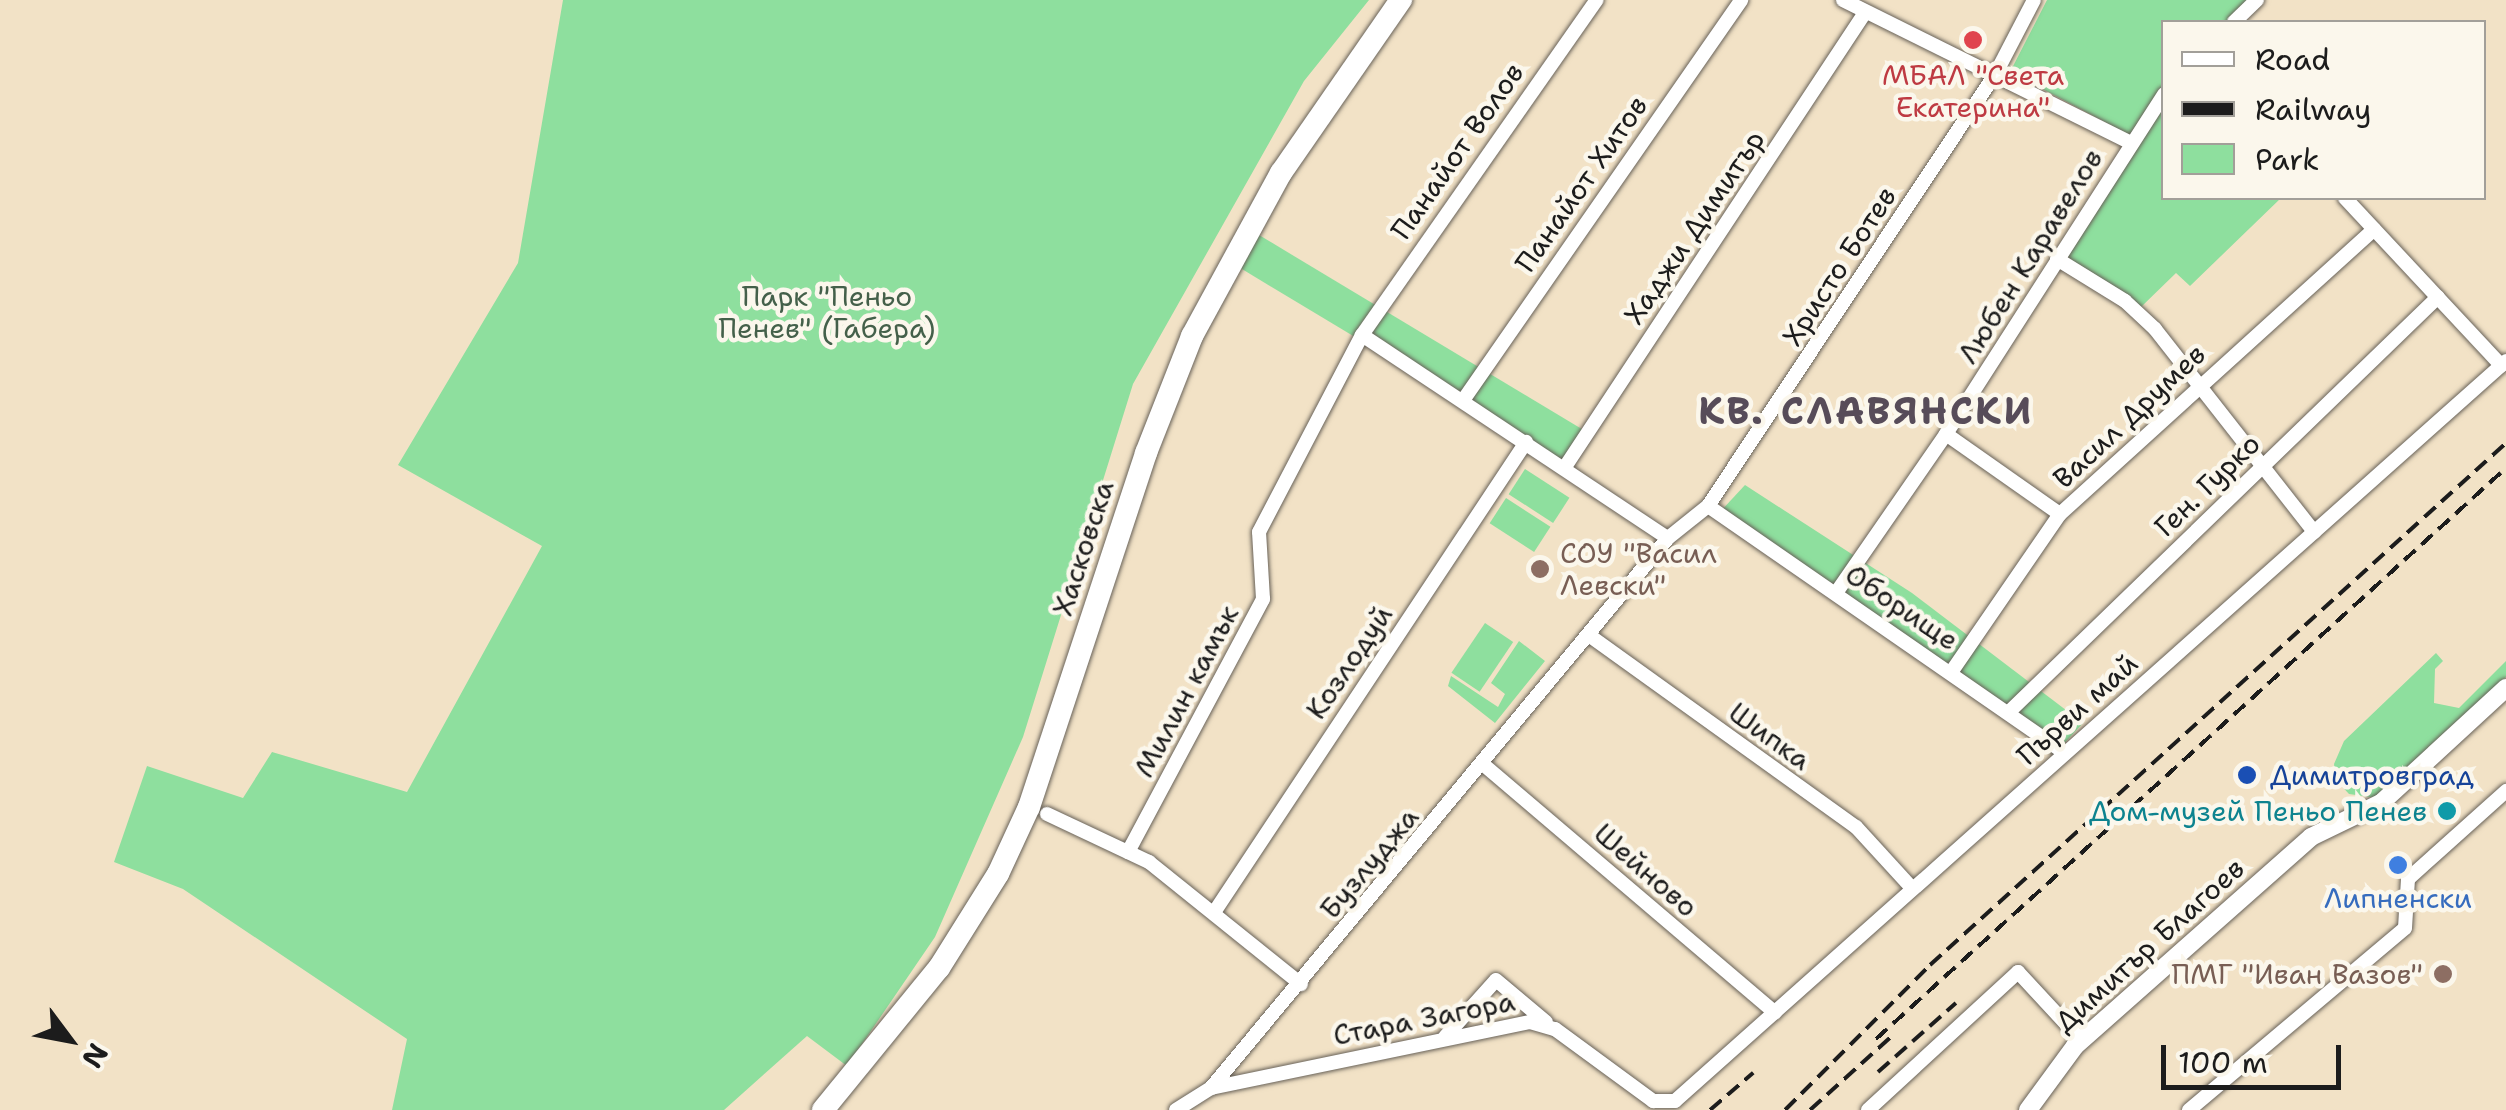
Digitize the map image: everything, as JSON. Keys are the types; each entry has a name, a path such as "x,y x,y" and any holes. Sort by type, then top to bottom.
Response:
{"main road":[{"name":"Хасковска","path":"823,1110 940,968 998,874 1029,807 1146,454 1192,336 1280,173 1401,0"}],"street":[{"name":"Панайот Волов","path":"1362,334 1419,245 1598,0"},
{"name":"Панайот Хитов","path":"1464,399 1741,0"},
{"path":"1844,0 1864,14 1996,73 2131,142"},
{"name":"Христо Ботев","path":"1590,636 1668,538 1708,506 1996,73 2034,0"},
{"path":"2236,20 2257,0"},
{"name":"Хаджи Димитър","path":"1565,467 1864,14"},
{"name":"Любен Каравелов","path":"1836,593 1946,434 2161,98"},
{"path":"2347,200 2504,363"},
{"name":"Васил Друмев","path":"1952,671 2060,514 2374,229"},
{"path":"2057,260 2125,301 2200,383 2314,532"},
{"name":"Ген. Гурко","path":"2011,710 2438,297"},
{"path":"1362,334 1668,538"},
{"name":"Милин камък","path":"1128,852 1264,599 1259,532 1362,334"},
{"name":"Първи май","path":"1683,1096 1910,887 2504,363"},
{"path":"1946,434 2060,514"},
{"name":"Козлодуй","path":"1215,911 1526,442"},
{"name":"Оборище","path":"1708,506 2011,710 2065,753"},
{"name":"Бузлуджа","path":"1176,1110 1211,1088 1590,636"},
{"name":"Шипка","path":"1590,636 1856,827 1910,887"},
{"name":"Димитър Благоев","path":"2028,1110 2081,1040 2322,828 2381,802 2506,688"},
{"name":"Шейново","path":"1484,765 1774,1013"},
{"path":"2200,1106 2404,928 2408,879 2506,791"},
{"path":"1047,814 1128,852 1215,911 1301,984"},
{"path":"1868,1110 2018,972 2081,1040"},
{"path":"1445,1037 1496,980 1555,1029"},
{"name":"Стара Загора","path":"1211,1088 1530,1022 1555,1029 1653,1101 1668,1104 1683,1096"}],"green space":[{"name":"Парк \"Пеньо Пенев\" (Габера)","path":"563,0 1369,0 1304,81 1133,384 1023,737 935,937 847,1066 807,1036 724,1110 392,1110 407,1039 183,889 114,862 147,766 243,798 272,752 407,792 542,546 398,465 518,263"},
{"path":"2047,0 2251,0 2228,20 2161,20 2161,200 2279,200 2190,286 2176,273 2140,308 2065,256 2141,141 2010,72"},
{"path":"1259,235 1585,431 1565,463 1239,268"},
{"path":"1525,469 1569,498 1553,523 1509,494"},
{"path":"1745,485 1912,593 2083,723 2059,749 1719,513"},
{"path":"1506,498 1550,527 1534,552 1490,523"},
{"path":"1485,623 1513,642 1480,692 1451,673"},
{"path":"1519,641 1545,661 1495,723 1448,686 1451,676 1498,707 1505,694 1491,683"},
{"path":"2436,653 2443,661 2435,669 2434,703 2459,708 2506,661 2506,677 2377,798 2349,794 2336,780 2334,764 2344,741"}],"railway":[{"path":"1785,1110 1930,965 2506,443"},
{"path":"1876,1039 2506,468"},
{"path":"1878,1072 1956,1003"},
{"path":"1810,1110 1892,1036"},
{"path":"1710,1110 1753,1073"}],"place":[{"name":"МБАЛ \"Света Екатерина\"","path":"1973,40"},
{"name":"СОУ \"Васил Левски\"","path":"1540,569"},
{"name":"Димитровград","path":"2247,775"},
{"name":"Дом-музей Пеньо Пенев","path":"2447,811"},
{"name":"Липненски","path":"2398,865"},
{"name":"ПМГ \"Иван Вазов\"","path":"2443,974"}],"district":[{"name":"КВ. СЛАВЯНСКИ","path":"1866,411"}]}
